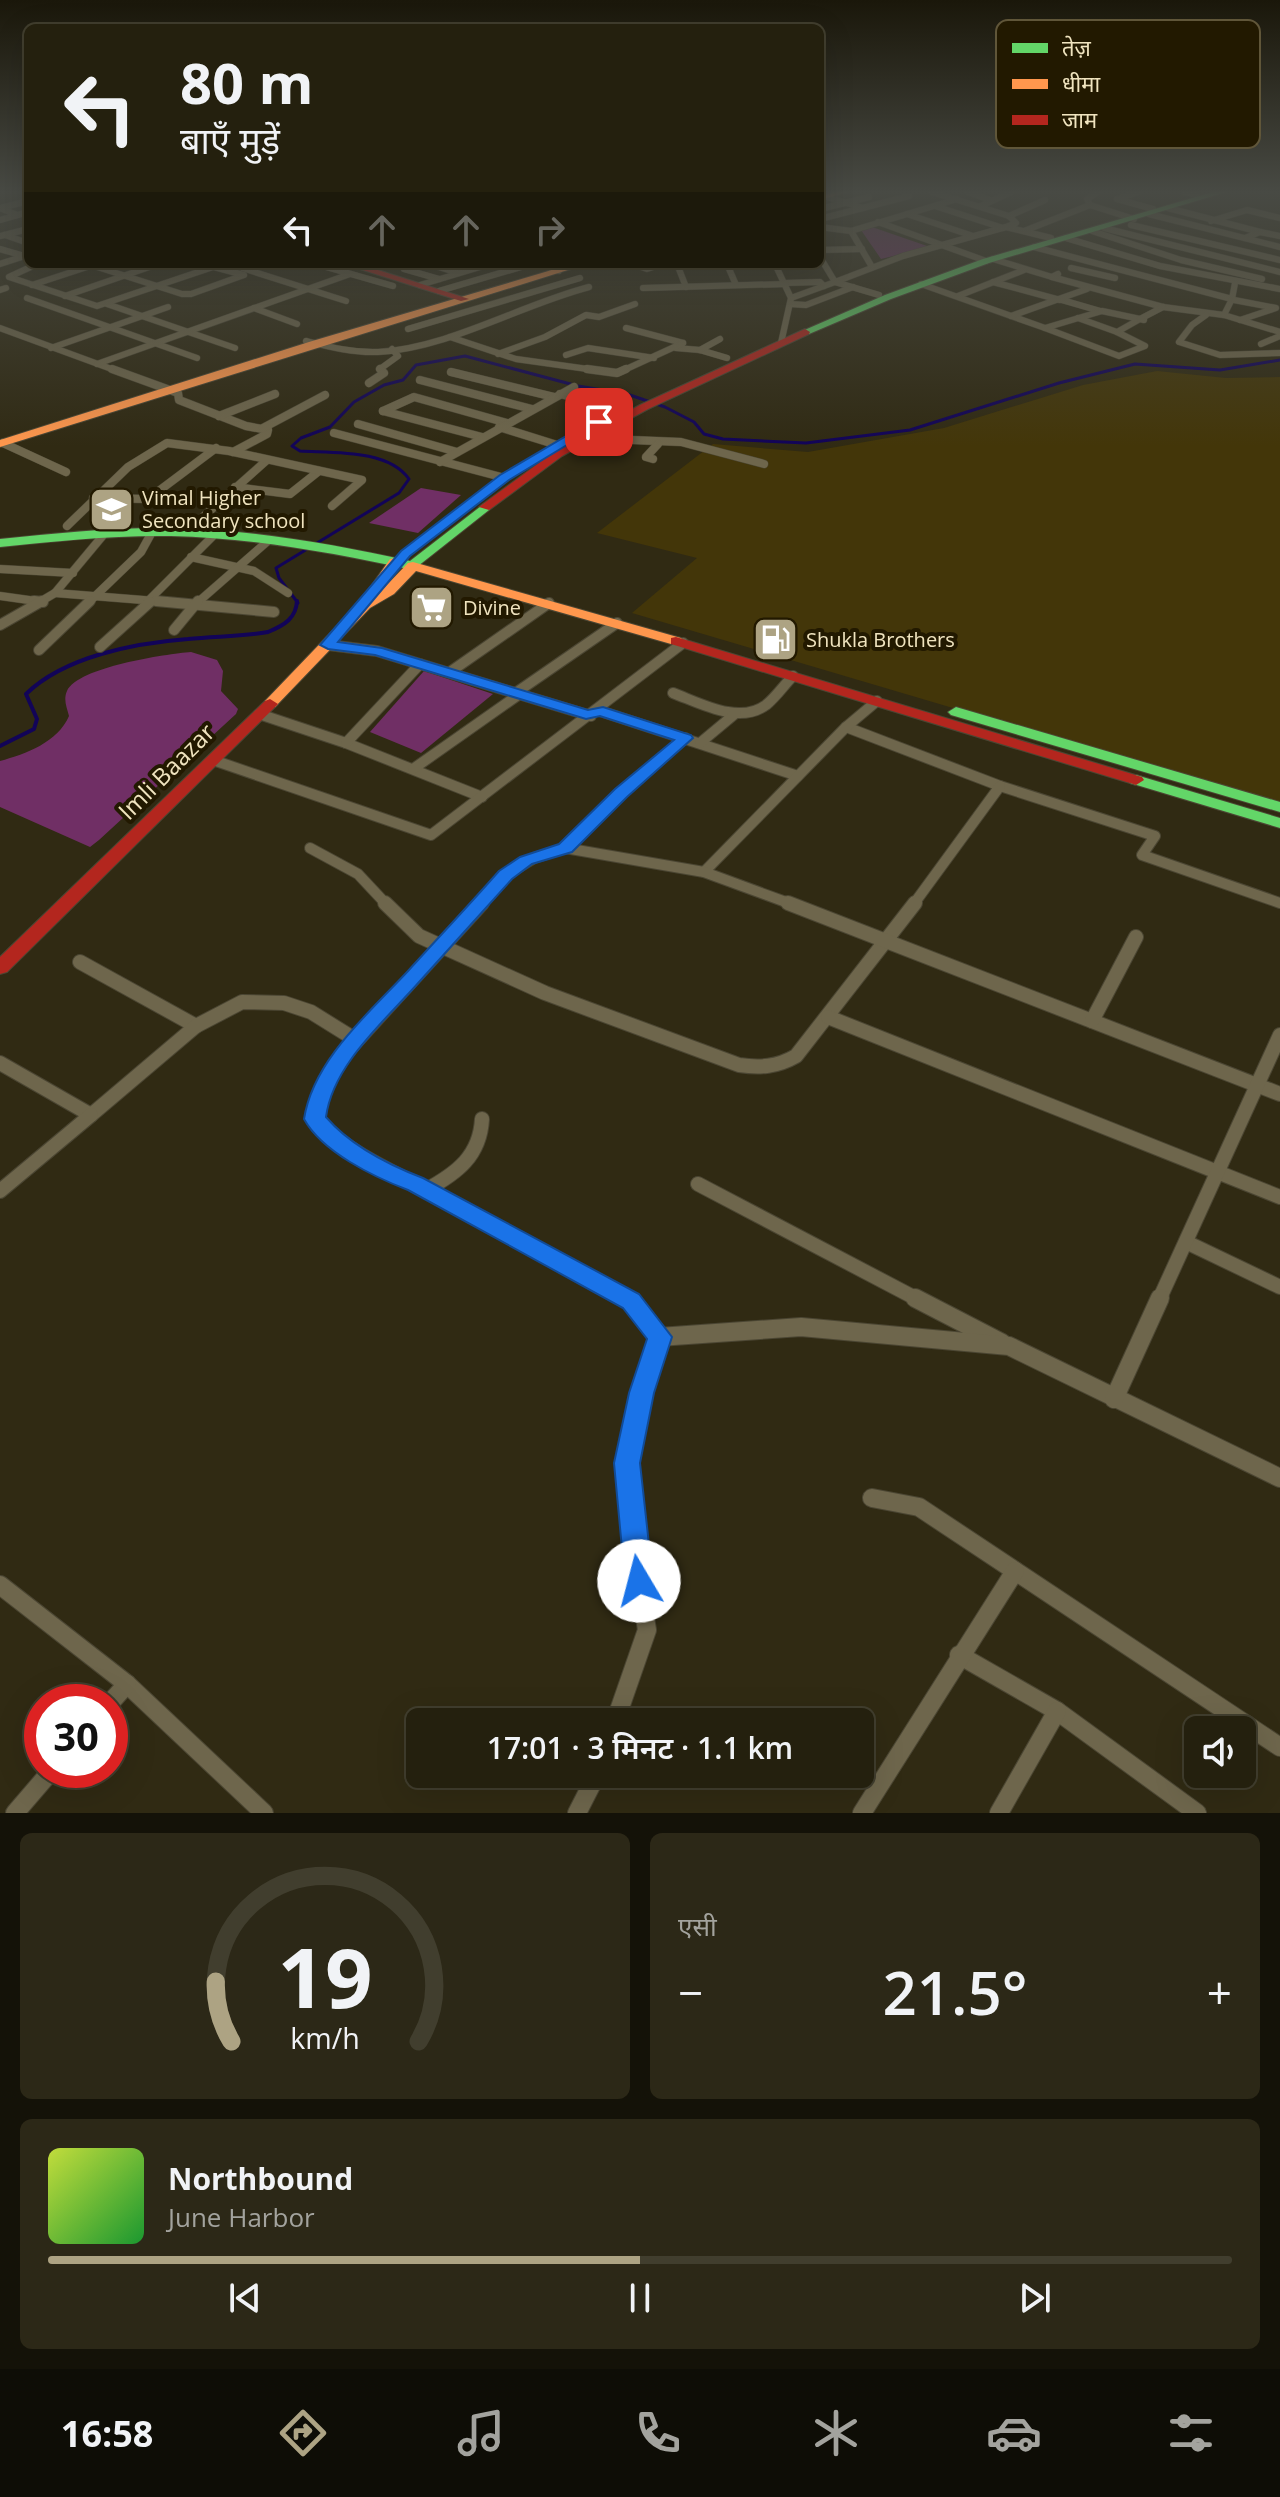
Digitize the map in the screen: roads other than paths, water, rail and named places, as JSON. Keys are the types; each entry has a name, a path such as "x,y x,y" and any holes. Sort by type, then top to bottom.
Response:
{"main road":[{"path":"391,277 450,291"},
{"path":"1,442 305,336 450,291 512,277"},
{"path":"409,560 540,466 645,401 879,295 935,277"},
{"path":"409,560 505,478 557,445 727,358 941,277"},
{"path":"0,535 67,526 195,524 409,560 595,605 1280,807"},
{"path":"0,543 152,532 309,541"},
{"path":"409,560 1280,823"},
{"name":"Imli Baazar","path":"0,968 213,760 365,605 389,591 409,560"}],"street":[{"path":"11,277 94,306 184,277"},
{"path":"32,285 56,277"},
{"path":"65,296 119,277"},
{"path":"129,277 191,294 240,277"},
{"path":"269,277 346,301"},
{"path":"97,364 336,277"},
{"path":"376,277 393,286"},
{"path":"420,277 450,291 493,277"},
{"path":"450,291 456,277"},
{"path":"408,329 488,307 567,277"},
{"path":"682,277 686,287"},
{"path":"732,277 736,285"},
{"path":"781,277 790,301 782,339"},
{"path":"832,277 835,282 879,295"},
{"path":"790,301 848,277"},
{"path":"958,296 1007,277"},
{"path":"1052,277 1087,289 1163,307 1224,315 1280,334"},
{"path":"1116,277 1276,308 1240,320"},
{"path":"1143,277 1233,299 1280,301"},
{"path":"1207,277 1280,289"},
{"path":"1256,277 1280,282"},
{"path":"643,288 820,282 824,286"},
{"path":"993,282 1144,320"},
{"path":"1224,315 1233,299 1235,283"},
{"path":"921,284 1119,356 1145,346 1078,318"},
{"path":"254,308 305,336 362,352 450,337 589,287"},
{"path":"790,301 806,305 853,287"},
{"path":"1011,316 1087,289"},
{"path":"27,298 197,358"},
{"path":"107,304 235,348"},
{"path":"498,354 545,337 586,315 599,317 635,304"},
{"path":"51,348 168,307"},
{"path":"488,307 512,313"},
{"path":"1117,332 1163,307"},
{"path":"1045,328 1100,311"},
{"path":"1206,315 1192,325 1179,342 1220,355 1280,353"},
{"path":"0,328 163,387 178,393 179,400 254,428 263,428 325,395"},
{"path":"450,337 498,354 617,373 683,343 626,328"},
{"path":"1261,344 1280,334"},
{"path":"1133,341 1142,338"},
{"path":"676,348 696,352 720,339"},
{"path":"566,355 588,348 654,358"},
{"path":"369,383 384,373 380,369 398,356 392,349"},
{"path":"700,350 727,358"},
{"path":"451,372 557,396 645,401"},
{"path":"420,380 532,409"},
{"path":"440,462 574,387"},
{"path":"219,416 275,394"},
{"path":"482,437 383,411 414,397 557,445"},
{"path":"358,424 457,452"},
{"path":"233,452 267,434 268,430 263,428"},
{"path":"334,433 505,478"},
{"path":"632,440 658,444"},
{"path":"653,459 646,457 658,444 668,440 764,464"},
{"path":"1,442 66,472"},
{"path":"67,526 93,498 165,444 174,442 216,448 362,480 332,506"},
{"path":"93,498 148,499 216,448"},
{"path":"195,524 267,460"},
{"path":"235,487 290,494 319,471"},
{"path":"39,650 141,552 152,532"},
{"path":"0,625 55,593 105,533"},
{"path":"100,647 215,534"},
{"path":"174,630 199,603 269,540"},
{"path":"191,557 241,565 270,577 288,593"},
{"path":"0,569 73,573"},
{"path":"55,593 148,602 199,603 274,612"},
{"path":"0,596 43,602"},
{"path":"450,672 549,603"},
{"path":"413,769 617,623"},
{"path":"213,760 431,835 683,643"},
{"path":"328,645 377,651 685,738 798,776"},
{"path":"346,743 420,664"},
{"path":"673,693 736,713 758,711 793,676"},
{"path":"704,872 846,727 877,701"},
{"path":"700,743 736,713"},
{"path":"259,714 346,743 482,797"},
{"path":"846,727 1000,786 1155,836 1142,855 1280,903"},
{"path":"659,1337 631,1301 426,1190 382,1172 327,1133 315,1119 317,1103 328,1079 356,1040 506,875 526,861 565,848 621,793 685,738"},
{"path":"310,848 358,874 409,929 444,946 545,993 739,1065 768,1068 781,1066 796,1056 888,940 1000,786"},
{"path":"565,848 704,872 888,940 1280,1094"},
{"path":"1092,1021 1136,937"},
{"path":"80,962 196,1026"},
{"path":"0,1191 196,1026 242,1002 284,1003 311,1012 356,1040"},
{"path":"828,1017 1280,1197"},
{"path":"1114,1399 1280,1035"},
{"path":"0,1063 91,1115"},
{"path":"426,1190 457,1173 476,1150 482,1119"},
{"path":"698,1184 1009,1346 1280,1478"},
{"path":"1186,1242 1280,1287"},
{"path":"659,1337 801,1327 1009,1346"},
{"path":"620,1708 647,1630 635,1556 627,1463 641,1393 659,1337"},
{"path":"872,1498 919,1507 1280,1747"},
{"path":"862,1813 959,1655 1015,1571"},
{"path":"0,1585 127,1684"},
{"path":"959,1655 1057,1711 1197,1813"},
{"path":"128,1685 264,1813"},
{"path":"1000,1812 1057,1711"},
{"path":"15,1813 37,1788"},
{"path":"577,1813 590,1788"}],"waterway":[{"path":"297,602 279,578 276,568 399,493 409,479 400,469 374,457 300,451 292,446 301,438 330,427 354,402 384,385 403,380 416,365 465,356 578,386 627,394 665,407 694,422 704,434 723,439 806,443 910,430 1059,383 1135,364 1220,370 1280,360"},
{"path":"0,746 34,729 37,719 26,694 60,670 124,648 268,632 288,620 297,602"}],"place":[{"name":"Vimal Higher Secondary school","path":"111,509"},
{"name":"Divine","path":"432,608"},
{"name":"Shukla Brothers","path":"775,640"}]}
